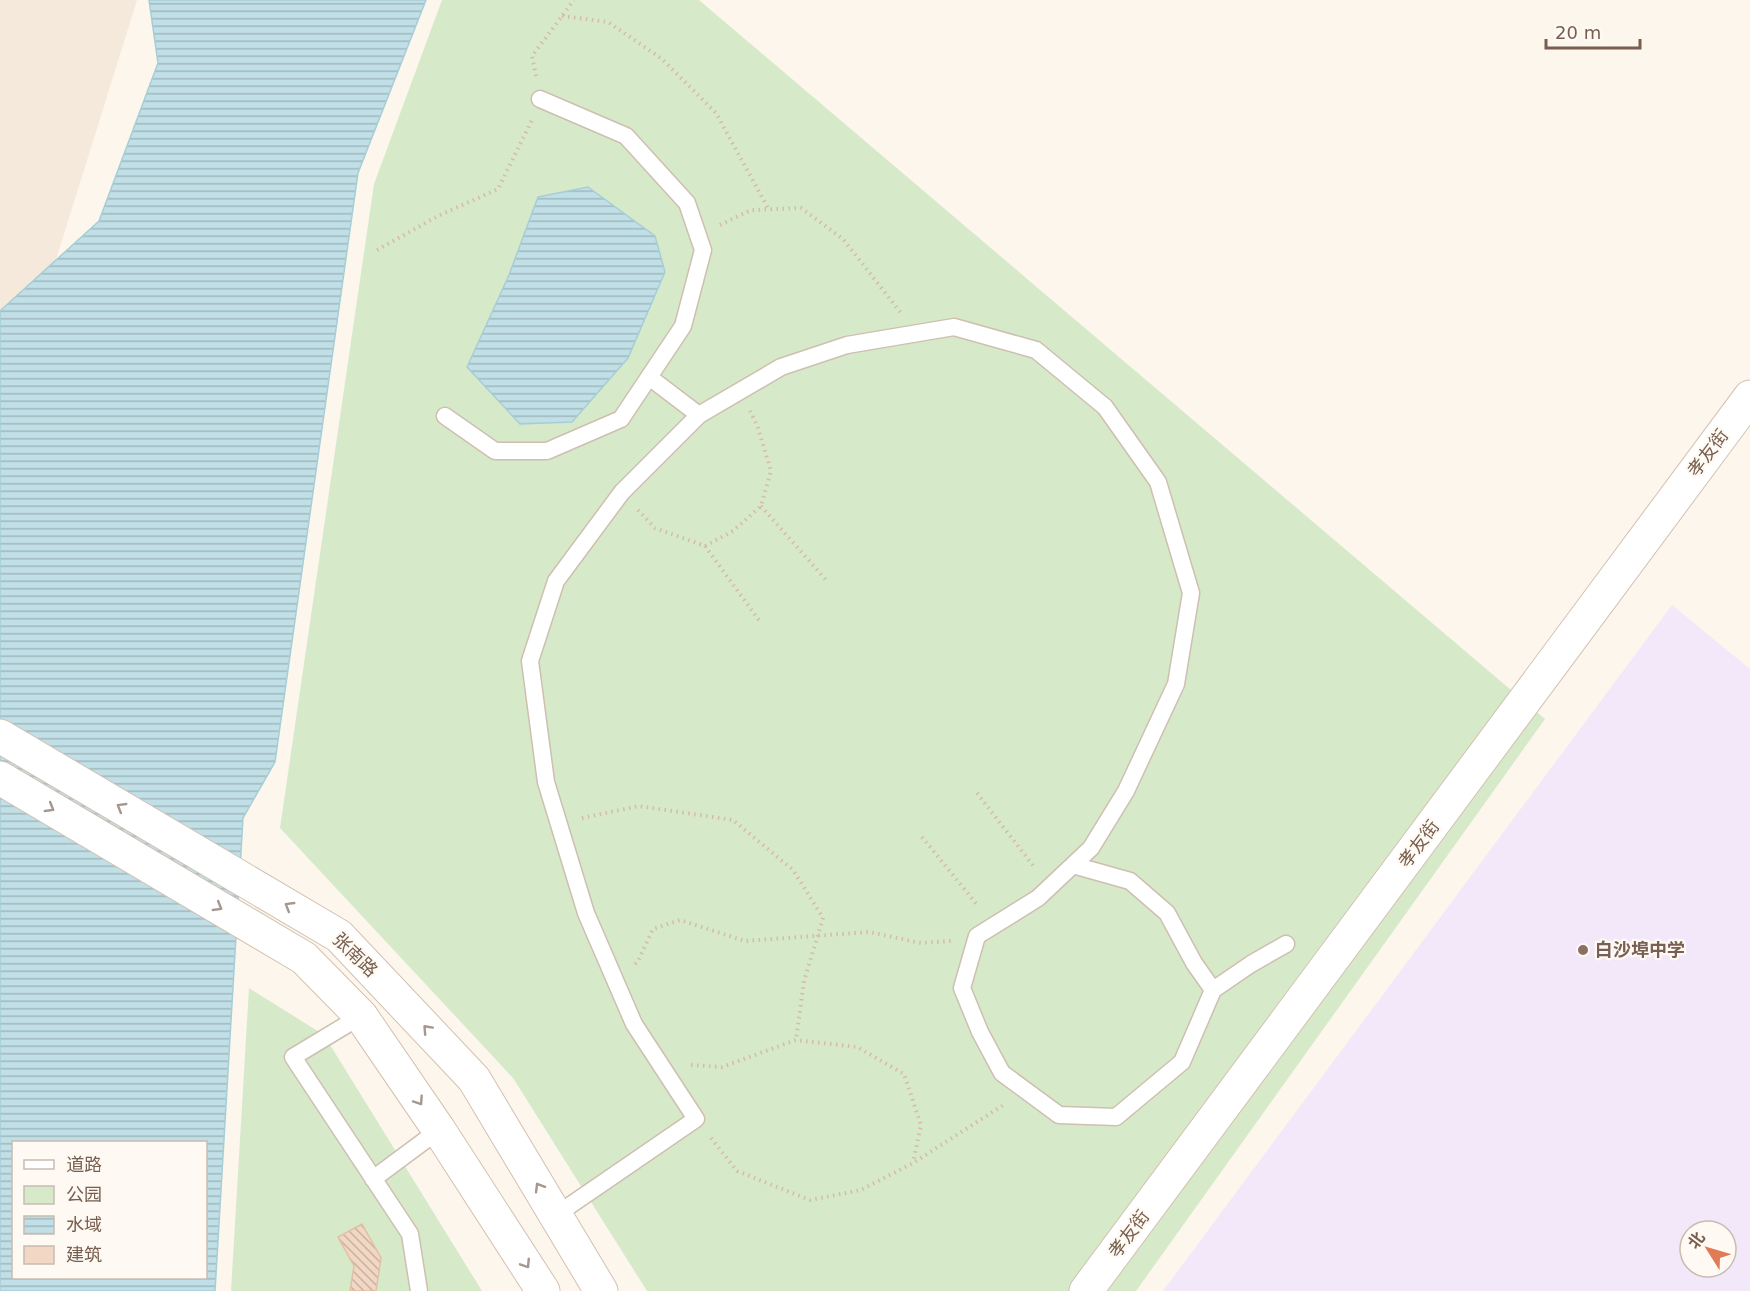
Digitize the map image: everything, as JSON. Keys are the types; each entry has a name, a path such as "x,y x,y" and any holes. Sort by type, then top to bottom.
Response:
{"main road":[{"name":"孝友街","path":"1086,1291 1750,397"},
{"name":"张南路","path":"0,735 339,936 474,1079 601,1291"},
{"name":"张南路","path":"0,778 304,958 361,1016 439,1130 543,1291"}],"lane":[{"path":"445,416 495,451 547,451 621,419 683,326 703,250 687,203 626,136 540,99"},
{"path":"556,1215 696,1119 634,1023 586,913 546,782 530,662 556,581 622,492 699,415 781,367 847,345 954,327 1036,350 1105,407 1158,482 1191,593 1176,684 1126,791 1091,848 1038,898 977,936 962,988 980,1032 1002,1072 1059,1116 1116,1117 1182,1062 1213,990 1286,944"},
{"path":"649,377 699,415"},
{"path":"1073,865 1130,881 1167,913 1194,963 1213,990"},
{"path":"361,1016 293,1057 410,1234 419,1291"},
{"path":"373,1179 439,1130"}],"path":[{"path":"377,250 438,216 498,189 527,133 540,99 532,56 574,0"},
{"path":"562,16 608,22 662,58 716,113 769,210"},
{"path":"698,235 752,210 801,208 843,239 917,333"},
{"path":"705,546 734,531 761,506 771,471 757,425 740,391"},
{"path":"622,492 655,528 705,546 761,623"},
{"path":"761,506 826,580"},
{"path":"977,793 1050,887"},
{"path":"558,824 639,806 733,820 793,870 823,918 804,981 796,1040"},
{"path":"922,837 993,926"},
{"path":"615,978 638,961 653,929 680,920 745,940 869,932 921,943 954,941 977,936"},
{"path":"660,1064 722,1066 796,1040 857,1047 904,1074 921,1125 913,1163"},
{"path":"696,1119 737,1171 810,1200 861,1190 913,1163 1026,1090"}],"shaded area":[{"path":"0,0 137,0 0,439"},
{"name":"白沙埠中学","path":"1672,605 1750,669 1750,1291 1163,1291"}],"green space":[{"path":"442,0 699,0 1545,719 1136,1291 647,1291 513,1078 280,828 374,184"},
{"path":"249,988 324,1035 482,1291 231,1291"}],"water":[{"path":"149,0 426,0 358,173 275,762 243,818 215,1291 0,1291 0,311 99,221 158,63"},
{"path":"588,187 655,236 665,272 628,358 572,422 520,424 467,367 509,275 538,197"}],"building":[{"path":"362,1224 381,1258 376,1291 350,1291 354,1266 338,1237"}],"place":[{"name":"白沙埠中学","path":"1583,950"}]}
